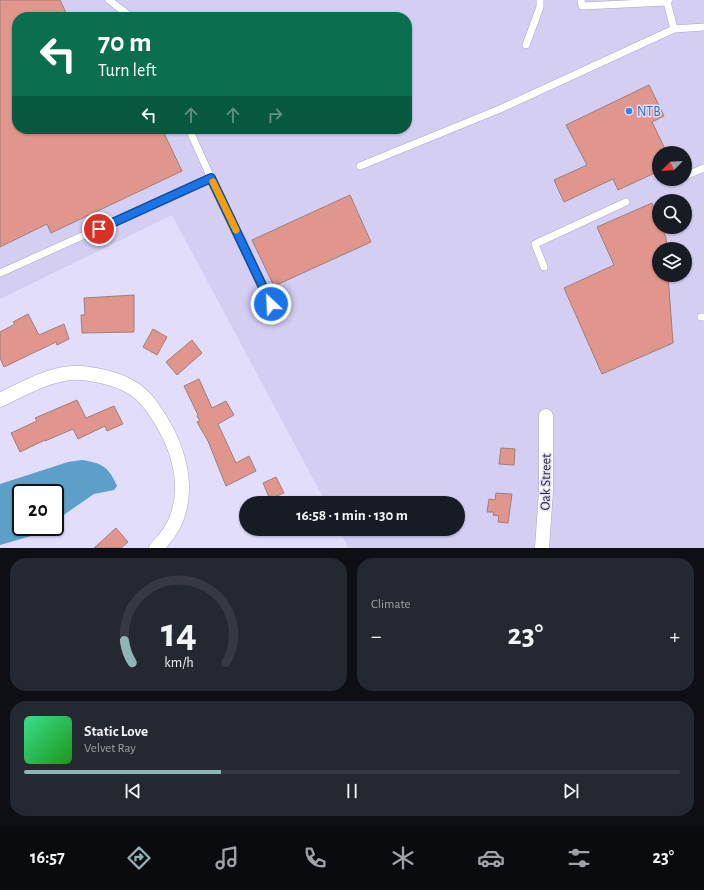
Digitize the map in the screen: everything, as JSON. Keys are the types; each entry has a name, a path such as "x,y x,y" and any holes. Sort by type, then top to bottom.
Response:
{"street":[{"path":"0,400 51,377 81,373 110,378 135,389 155,410 171,436 183,481 180,510 164,540 156,548"},
{"name":"Oak Street","path":"542,548 546,491 546,416"}],"lane":[{"path":"109,0 125,12"},
{"path":"526,46 540,7 540,0"},
{"path":"581,0 582,6 668,1 674,29"},
{"path":"360,166 500,109 674,29 704,27"},
{"path":"191,134 271,304"},
{"path":"692,173 704,168"},
{"path":"0,273 211,178"},
{"path":"544,267 535,244 626,202"}],"shaded area":[{"path":"0,0 704,0 704,548 348,548 342,536 465,536 465,496 322,496 172,215 0,299"}],"water":[{"path":"82,460 100,465 108,470 117,486 114,490 94,494 64,515 64,484 12,484 12,536 31,536 0,545 0,484 68,462"}],"building":[{"path":"0,0 60,0 66,12 12,12 12,134 164,134 182,171 51,233 47,224 0,247"},
{"path":"649,85 664,116 652,122 664,146 652,146 652,174 618,190 613,179 564,202 554,180 587,165 566,125"},
{"path":"350,195 371,242 274,286 252,240"},
{"path":"652,203 652,234 665,234 666,242 652,242 652,282 669,282 673,343 602,374 564,288 614,265 597,227"},
{"path":"134,295 134,332 82,333 81,315 85,315 84,298"},
{"path":"28,314 39,335 64,324 69,339 57,345 56,342 4,367 0,358 0,332 15,324 13,322"},
{"path":"153,329 167,337 157,355 143,347"},
{"path":"192,340 202,353 177,375 166,362"},
{"path":"199,379 212,408 226,401 234,415 218,424 236,463 249,456 256,471 226,486 208,441 197,422 200,421 197,416 198,415 184,386"},
{"path":"77,400 86,418 114,406 123,424 107,431 105,426 78,439 73,429 20,452 11,433 37,421 35,418"},
{"path":"501,448 515,449 514,465 499,464"},
{"path":"276,477 284,493 277,496 269,496 263,483"},
{"path":"496,493 512,494 508,523 498,522 499,516 493,515 494,512 487,512 489,499 495,500"},
{"path":"116,528 128,542 121,548 94,548"}],"slow traffic":[{"path":"213,182 236,230"}],"place":[{"name":"NTB","path":"629,111"}],"route":[{"path":"99,229 211,178 271,304"}]}
